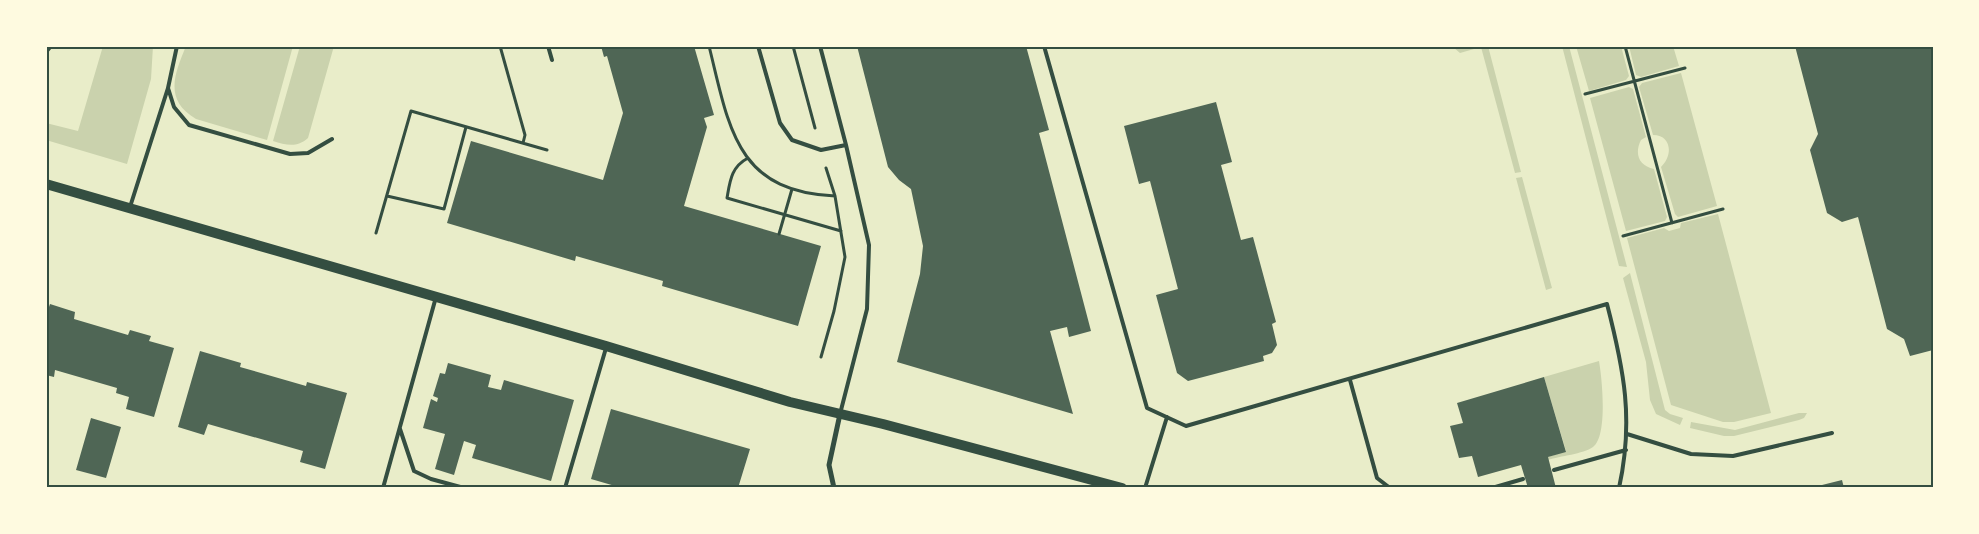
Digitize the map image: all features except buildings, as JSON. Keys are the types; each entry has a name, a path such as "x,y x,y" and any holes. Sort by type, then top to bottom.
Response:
{"main road":[{"path":"46,184 606,346 790,402 1122,488"}],"street":[{"path":"834,488 828,465 840,414"}],"lane":[{"path":"46,52 52,46"},
{"path":"130,207 168,88 177,46"},
{"path":"548,46 552,60"},
{"path":"758,46 780,123 792,140 821,150 846,144"},
{"path":"820,46 861,206 868,245 867,309 840,414"},
{"path":"1044,46 1147,408 1186,426 1607,304 1621,359 1627,400 1626,450 1619,488"},
{"path":"168,88 174,107 189,125 290,154 308,153 332,139"},
{"path":"383,488 436,297"},
{"path":"565,488 606,346"},
{"path":"1350,380 1377,478 1390,488"},
{"path":"1145,488 1167,418"},
{"path":"400,429 414,471 431,479 464,488"},
{"path":"1627,434 1691,454 1733,456 1832,433"},
{"path":"1554,470 1626,450"},
{"path":"1492,488 1523,479"}],"path":[{"path":"500,46 525,135 523,143"},
{"path":"708,46 728,122 735,139 748,158 772,181 792,190 813,195 835,196"},
{"path":"793,46 815,129"},
{"path":"1624,46 1672,222"},
{"path":"1585,94 1685,68"},
{"path":"376,233 411,111 548,150"},
{"path":"387,196 444,209 466,127"},
{"path":"748,158 740,162 733,171 726,198 842,231"},
{"path":"821,357 834,311 845,257 835,196 826,168"},
{"path":"779,234 792,190"},
{"path":"1623,236 1724,209"}],"green space":[{"path":"103,46 153,46 151,79 127,164 46,140 46,123 78,131"},
{"path":"186,46 293,46 267,140 196,119 179,104 174,86 175,77"},
{"path":"300,46 334,46 308,138 300,143 287,144 273,141"},
{"path":"1488,46 1521,172 1515,173 1481,47 1460,53 1453,47"},
{"path":"1562,46 1569,46 1627,267 1619,266"},
{"path":"1576,46 1621,46 1629,76 1626,80 1589,91"},
{"path":"1629,46 1673,46 1679,66 1641,77 1636,75"},
{"path":"1681,73 1717,206 1678,217 1675,214 1661,167 1669,152 1669,147 1664,138 1653,135 1639,87 1642,83"},
{"path":"1629,87 1633,89 1646,137 1641,140 1639,145 1639,159 1645,165 1654,169 1667,217 1665,221 1626,231 1590,98"},
{"path":"1522,177 1552,288 1546,290 1516,178"},
{"path":"1718,214 1771,413 1734,422 1723,422 1671,405 1627,238 1664,228 1669,231 1680,228 1681,223"},
{"path":"1630,273 1665,410 1670,414 1683,418 1680,425 1656,414 1650,400 1646,362 1623,278"},
{"path":"1599,361 1603,406 1601,431 1598,441 1589,449 1548,460 1548,457 1566,451 1544,377"},
{"path":"1799,413 1807,413 1804,418 1799,420 1734,436 1724,436 1690,428 1691,422 1735,430"}]}
